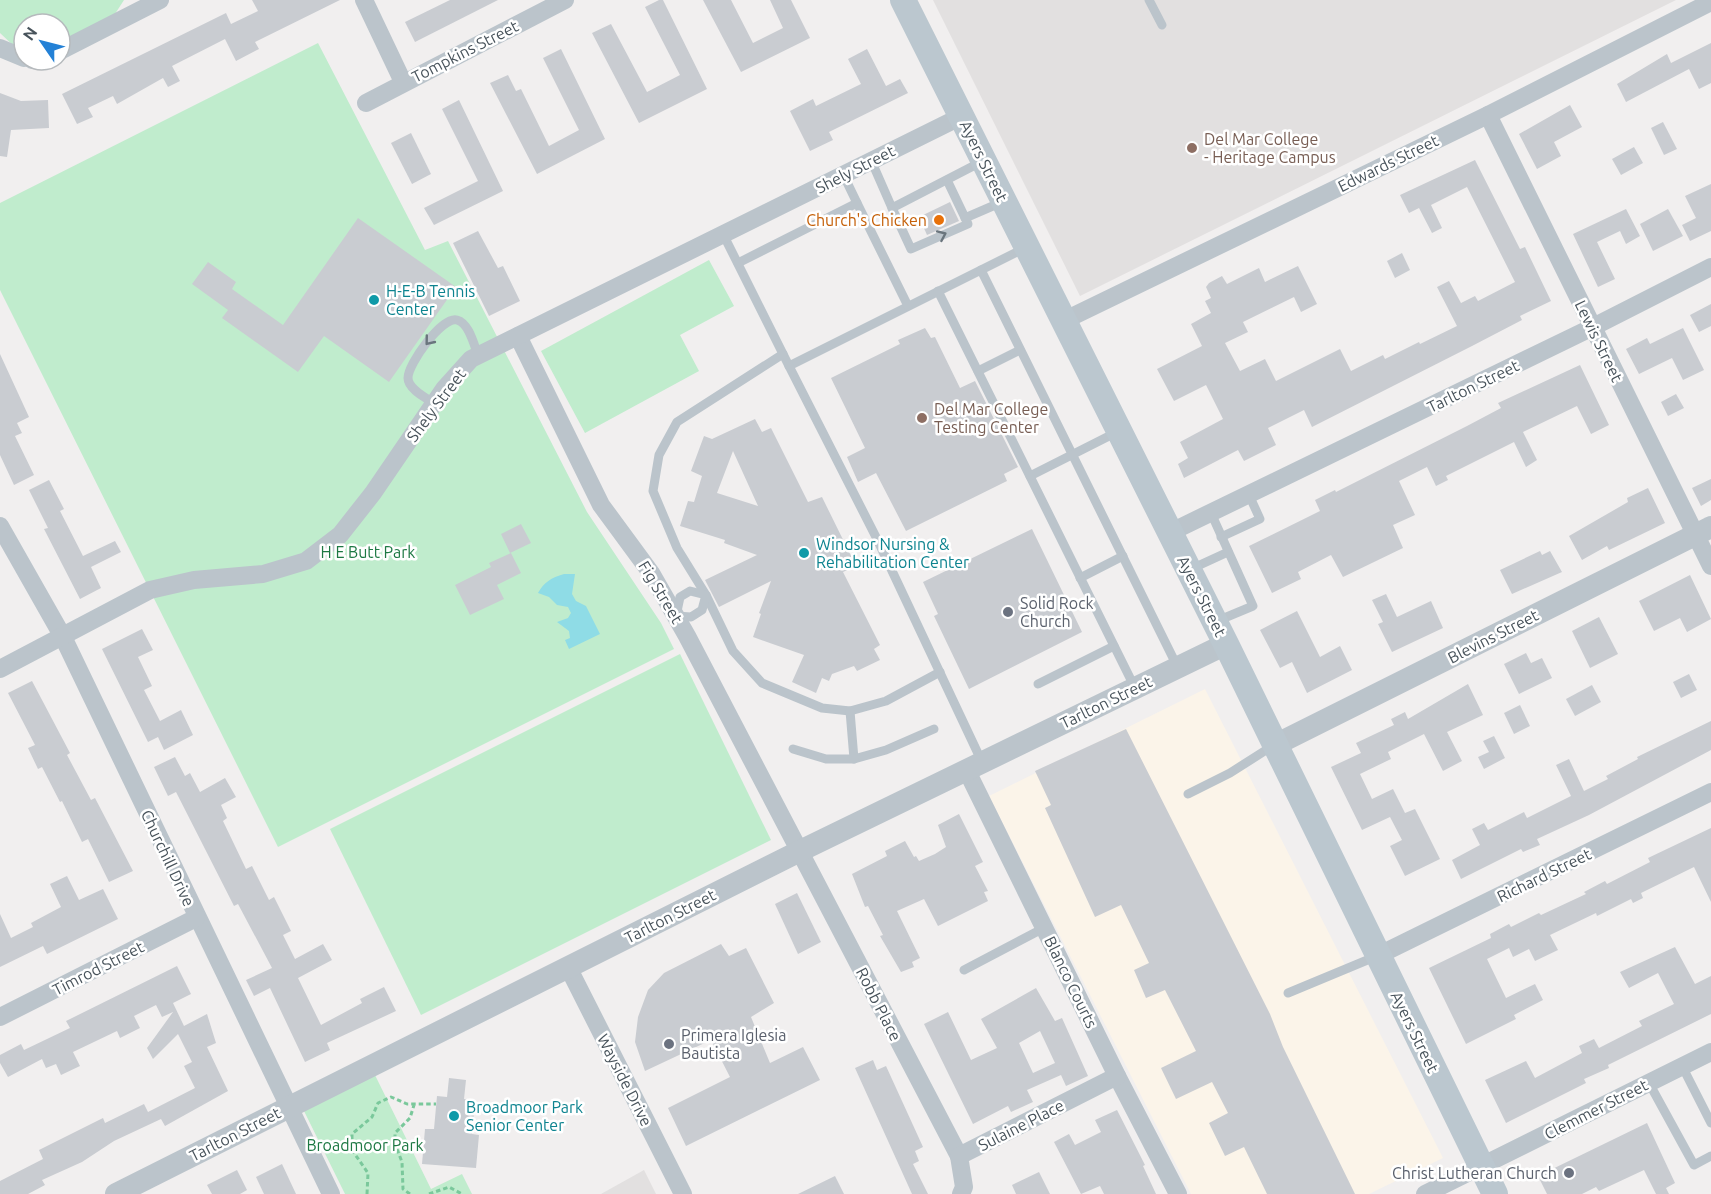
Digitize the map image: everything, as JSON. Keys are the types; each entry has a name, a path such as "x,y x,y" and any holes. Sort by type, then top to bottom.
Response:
{"main road":[{"name":"Ayers Street","path":"903,0 1221,633 1495,1194"}],"street":[{"path":"72,45 160,0"},
{"path":"364,0 403,82"},
{"name":"Tompkins Street","path":"366,103 565,0"},
{"name":"Edwards Street","path":"1064,321 1488,115 1711,2"},
{"name":"Lewis Street","path":"1488,115 1593,327 1703,531 1711,566"},
{"name":"Shely Street","path":"0,669 150,590 194,580 263,574 306,561 340,535 434,403 471,359 962,116"},
{"name":"Tarlton Street","path":"1169,533 1593,327 1711,267"},
{"name":"Fig Street","path":"518,336 601,505 651,573 676,616 800,851"},
{"name":"Churchill Drive","path":"0,526 63,637 196,918 331,1194"},
{"name":"Blevins Street","path":"1275,745 1703,531"},
{"name":"Tarlton Street","path":"116,1194 800,851 1178,668 1221,633"},
{"name":"Blanco Courts","path":"974,766 1044,928 1117,1076 1179,1194"},
{"name":"Richard Street","path":"1377,956 1711,792"},
{"name":"Robb Place","path":"800,851 959,1156"},
{"name":"Timrod Street","path":"0,1017 196,918"},
{"name":"Wayside Drive","path":"568,967 683,1194"},
{"name":"Clemmer Street","path":"1425,1194 1711,1052"},
{"name":"Sulaine Place","path":"961,1194 964,1187 959,1156 1117,1076"}],"lane":[{"path":"1149,0 1162,25"},
{"path":"871,160 911,249 968,224 947,180"},
{"path":"892,208 983,161"},
{"path":"843,174 908,306"},
{"path":"965,218 1004,201"},
{"path":"738,263 857,203"},
{"path":"723,234 940,672 974,766"},
{"path":"789,366 1027,246"},
{"path":"981,270 1178,668"},
{"path":"938,291 1135,688"},
{"path":"434,403 410,385 408,378 415,360 441,327 449,320 457,319 464,324 478,355"},
{"path":"978,371 1020,350"},
{"path":"783,354 677,422 659,454 653,491 677,548 706,595 733,651 762,683 822,708 850,711 886,701 940,672"},
{"path":"1030,476 1119,431"},
{"path":"1221,537 1260,519 1249,495"},
{"path":"1211,513 1253,606 1221,633"},
{"path":"1188,570 1228,552"},
{"path":"1080,578 1123,556"},
{"path":"690,591 706,595 702,610 691,617 676,616 680,597 690,591"},
{"path":"1038,684 1114,646"},
{"path":"850,711 854,759"},
{"path":"792,750 826,759 854,759 886,750 934,729"},
{"path":"1188,794 1230,773 1275,745"},
{"path":"964,970 1044,928"},
{"path":"1288,993 1377,956"},
{"path":"1682,1066 1711,1123"},
{"path":"1649,1083 1694,1165 1711,1156"}],"path":[{"path":"367,1194 368,1173 352,1150 352,1134 372,1117 378,1103 391,1097 414,1104 436,1104"},
{"path":"410,1194 403,1189 402,1162 395,1144 395,1133 410,1118 414,1104"},
{"path":"429,1194 448,1187 462,1194"}],"shaded area":[{"name":"Del Mar College - Heritage Campus","path":"933,0 1676,0 1080,296"},
{"path":"1205,689 1443,1158 1369,1194 1191,1194 989,796"},
{"path":"644,1170 656,1194 601,1194"}],"green space":[{"path":"0,0 124,0 113,17 72,37 72,12 12,12 12,44 0,33"},
{"name":"H E Butt Park","path":"318,43 425,250 448,241 587,512 661,623 674,649 278,847 0,290 0,203"},
{"path":"709,260 734,306 680,335 699,371 585,433 541,351"},
{"path":"680,654 771,840 421,1015 330,829"},
{"name":"Broadmoor Park","path":"374,1073 431,1189 462,1174 472,1194 345,1194 304,1111"}],"water":[{"path":"564,574 575,574 572,594 576,601 586,606 600,634 569,649 565,640 570,638 569,631 557,622 568,618 571,613 568,607 557,605 549,597 538,593 548,581"}],"building":[{"path":"252,0 340,0 255,42 259,49 236,61 225,39 172,66 180,81 168,87 163,78 117,104 113,96 88,108 93,117 77,124 62,94 226,13 231,24 258,11"},
{"path":"450,0 498,0 415,42 405,22"},
{"path":"663,0 707,89 639,123 592,33 611,24 647,92 680,75 645,7"},
{"path":"703,0 731,0 753,43 783,28 770,0 791,0 810,38 741,72"},
{"path":"1711,43 1711,83 1699,89 1689,69 1626,102 1617,84 1667,54 1671,63"},
{"path":"561,49 605,139 537,174 490,83 508,75 516,91 521,89 549,146 579,130 543,58"},
{"path":"867,49 886,86 900,79 908,93 829,132 833,140 810,151 790,111 813,99 816,106 861,84 848,59"},
{"path":"0,93 21,101 48,100 49,128 11,130 7,157 0,156"},
{"path":"459,100 503,191 434,225 424,208 478,181 442,109"},
{"path":"1570,105 1582,127 1554,142 1561,156 1537,169 1519,134"},
{"path":"1663,122 1677,149 1664,155 1651,128"},
{"path":"411,133 431,174 412,184 391,143"},
{"path":"1634,147 1643,163 1621,175 1612,159"},
{"path":"1475,160 1520,249 1525,247 1551,301 1520,316 1522,320 1312,427 1304,410 1268,428 1276,445 1244,461 1238,450 1184,478 1178,464 1188,458 1180,442 1223,419 1206,385 1174,401 1157,369 1202,346 1191,324 1211,313 1205,301 1211,298 1206,287 1209,283 1222,276 1227,284 1259,268 1265,282 1298,266 1317,304 1301,312 1294,297 1243,322 1248,332 1225,343 1240,371 1265,359 1276,381 1340,349 1351,371 1383,355 1385,359 1419,342 1420,344 1457,326 1437,287 1449,281 1461,303 1475,296 1478,301 1515,282 1467,187 1431,205 1442,228 1432,233 1419,208 1409,213 1400,195"},
{"path":"1711,184 1711,231 1690,241 1682,225 1696,218 1685,196"},
{"name":"Church's Chicken","path":"950,202 959,221 927,235 919,217"},
{"path":"1626,209 1640,236 1626,244 1620,231 1597,242 1615,279 1598,287 1573,234"},
{"path":"1668,209 1683,236 1653,251 1640,224"},
{"name":"H-E-B Tennis Center","path":"358,218 456,287 389,382 324,336 298,372 222,318 228,310 192,284 208,262 236,282 232,289 283,325"},
{"path":"478,231 498,268 503,266 520,301 489,316 453,243"},
{"path":"1402,253 1410,270 1395,278 1387,261"},
{"path":"1711,304 1711,326 1699,332 1690,315"},
{"name":"Del Mar College Testing Center","path":"925,328 931,338 935,337 960,388 975,381 1018,467 1004,474 1007,481 906,531 876,473 858,482 847,457 865,448 831,378 900,344 898,340"},
{"path":"1683,328 1704,370 1683,380 1672,358 1639,374 1626,349 1647,338 1650,344"},
{"path":"0,354 29,417 17,423 22,433 15,436 34,475 14,485 0,455"},
{"path":"1580,365 1609,425 1591,434 1577,406 1523,432 1537,460 1526,467 1514,442 1446,476 1448,480 1436,486 1427,467 1399,481 1415,515 1393,525 1403,548 1343,577 1331,555 1298,572 1301,579 1272,593 1249,546 1320,511 1315,500 1335,490 1336,492 1501,408 1498,403"},
{"path":"1676,394 1684,408 1668,416 1661,402"},
{"name":"Windsor Nursing & Rehabilitation Center","path":"755,419 762,432 771,428 808,502 822,497 856,566 843,572 880,645 874,649 880,660 857,671 854,666 832,674 829,681 822,678 816,693 792,682 804,655 753,637 771,581 719,607 705,580 757,555 724,543 725,540 680,526 688,501 694,502 702,476 691,471 704,436 712,439","holes":["733,451 758,506 717,493"]},
{"path":"1711,479 1711,500 1701,506 1692,488"},
{"path":"49,480 64,509 60,511 83,556 115,541 121,552 91,567 101,588 80,599 44,529 48,528 29,490"},
{"path":"1648,488 1665,523 1609,550 1607,546 1582,560 1569,536 1628,502 1627,498"},
{"path":"521,524 531,543 510,553 501,534"},
{"name":"Solid Rock Church","path":"1032,529 1082,632 969,689 934,616 938,614 923,582"},
{"path":"1540,551 1542,555 1550,551 1562,572 1512,594 1500,570"},
{"path":"511,553 521,573 497,585 504,599 470,615 455,585 491,567 489,563"},
{"path":"1690,575 1711,619 1687,632 1680,618 1654,631 1639,601"},
{"path":"1386,594 1397,617 1431,601 1443,628 1392,652 1378,624 1383,622 1372,600"},
{"path":"1297,611 1320,657 1340,646 1352,670 1307,693 1292,662 1280,668 1260,630"},
{"path":"1599,617 1618,654 1590,668 1572,631"},
{"path":"142,629 153,650 138,657 152,686 144,690 160,721 181,710 193,735 164,750 158,737 148,742 102,649"},
{"path":"1526,653 1531,663 1542,658 1552,678 1519,694 1504,664"},
{"path":"1689,674 1697,690 1681,698 1673,682"},
{"path":"32,681 70,753 67,755 91,800 95,798 133,871 109,882 88,839 82,842 62,801 60,802 42,767 38,769 28,748 35,745 8,693"},
{"path":"1468,684 1483,715 1447,732 1462,761 1443,771 1424,734 1388,752 1391,759 1360,774 1372,799 1393,789 1405,813 1415,809 1440,859 1405,876 1390,846 1402,840 1390,817 1362,830 1331,767 1361,753 1356,743 1394,725 1391,719 1405,712 1408,719"},
{"path":"1592,685 1601,702 1575,716 1566,699"},
{"path":"1520,705 1530,726 1514,734 1504,713"},
{"path":"1711,721 1711,750 1589,815 1537,839 1540,845 1523,852 1521,849 1461,879 1452,860 1480,845 1472,829 1484,823 1488,830 1524,812 1527,818 1571,796 1556,765 1569,759 1584,791 1608,779 1606,776 1638,759 1637,757"},
{"path":"1126,729 1270,1014 1283,1047 1355,1194 1267,1194 1244,1147 1225,1156 1209,1123 1228,1113 1212,1082 1176,1099 1161,1068 1196,1051 1165,990 1146,998 1134,970 1149,963 1121,905 1095,917 1045,808 1051,805 1035,771"},
{"path":"1494,736 1505,758 1484,769 1478,757 1489,752 1483,741"},
{"path":"175,757 185,776 190,773 200,792 225,778 236,797 221,805 227,818 223,821 246,869 252,866 269,900 274,897 291,931 283,935 295,959 323,944 332,960 298,978 321,1025 362,1003 360,999 384,987 396,1011 327,1043 330,1050 305,1062 270,988 254,996 246,980 272,968 238,904 234,906 176,792 168,796 154,767"},
{"path":"959,814 983,862 975,866 988,891 984,892 988,901 938,926 924,899 897,911 920,958 912,962 914,967 901,972 880,936 883,935 868,906 865,907 852,874 887,856 885,851 905,841 914,857 916,856 919,861 935,854 946,847 938,825"},
{"path":"1711,828 1711,902 1694,867 1641,893 1643,898 1633,903 1631,899 1550,935 1558,950 1535,961 1529,949 1513,957 1509,948 1487,959 1506,998 1535,984 1543,1000 1514,1015 1516,1019 1466,1044 1429,968 1491,938 1490,934 1509,924 1511,927 1539,913 1541,915 1586,894 1584,892 1605,881 1607,884 1650,862 1648,858"},
{"path":"67,876 79,900 103,889 118,919 47,954 43,946 0,967 0,914 11,938 33,927 31,923 61,907 50,884"},
{"path":"797,893 821,942 798,954 775,904"},
{"name":"Primera Iglesia Bautista","path":"721,944 729,956 746,948 774,1003 751,1017 770,1063 803,1047 820,1080 686,1146 668,1108 730,1077 711,1040 645,1071 635,1042 638,1017 648,990 664,973"},
{"path":"1675,947 1695,984 1711,976 1711,1014 1608,1065 1609,1068 1584,1079 1586,1083 1506,1123 1485,1080 1526,1061 1535,1078 1582,1053 1579,1046 1594,1039 1599,1048 1642,1026 1639,1021 1674,1004 1658,973 1629,988 1620,972"},
{"path":"177,966 191,994 173,1003 184,1026 207,1014 216,1043 207,1047 228,1091 165,1126 161,1119 114,1141 82,1162 42,1180 45,1185 28,1194 0,1194 0,1181 43,1159 39,1150 103,1118 105,1123 144,1104 148,1112 195,1088 184,1066 192,1062 178,1034 153,1059 147,1048 173,1012 162,1017 156,1005 134,1016 140,1028 120,1038 117,1031 73,1052 80,1066 61,1075 56,1064 46,1068 42,1059 8,1077 0,1063 0,1055 21,1044 24,1050 70,1028 66,1021"},
{"path":"1036,988 1055,1021 1062,1018 1088,1076 1066,1086 1061,1075 1027,1090 1033,1102 1011,1112 1008,1106 973,1124 924,1024 948,1012 971,1060 997,1048 981,1019","holes":["1040,1031 1055,1063 1033,1073 1019,1043"]},
{"path":"873,1060 877,1070 886,1066 923,1147 915,1151 919,1161 913,1164 928,1194 912,1194 855,1068"},
{"name":"Broadmoor Park Senior Center","path":"449,1078 466,1080 464,1099 475,1100 472,1134 479,1135 476,1168 422,1164 425,1129 434,1129 437,1096 447,1097"},
{"path":"1117,1110 1145,1165 1143,1166 1156,1194 1104,1194 1100,1186 1081,1194 1054,1142 1069,1134 1075,1145 1101,1132 1095,1120"},
{"path":"1647,1123 1675,1183 1666,1188 1669,1194 1656,1194 1644,1170 1599,1191 1596,1187 1582,1194 1547,1194 1538,1176"},
{"path":"282,1164 296,1194 264,1194 256,1177"},
{"path":"237,1170 247,1190 240,1194 212,1194 207,1185"},
{"path":"1039,1172 1050,1194 1016,1194 1012,1185"},
{"path":"835,1176 844,1194 798,1194"}],"place":[{"name":"Del Mar College - Heritage Campus","path":"1192,148"},
{"name":"Church's Chicken","path":"939,220"},
{"name":"H-E-B Tennis Center","path":"374,300"},
{"name":"Del Mar College Testing Center","path":"922,418"},
{"name":"Windsor Nursing & Rehabilitation Center","path":"804,553"},
{"name":"Solid Rock Church","path":"1008,612"},
{"name":"Primera Iglesia Bautista","path":"669,1044"},
{"name":"Broadmoor Park Senior Center","path":"454,1116"},
{"name":"Christ Lutheran Church","path":"1569,1173"}]}
